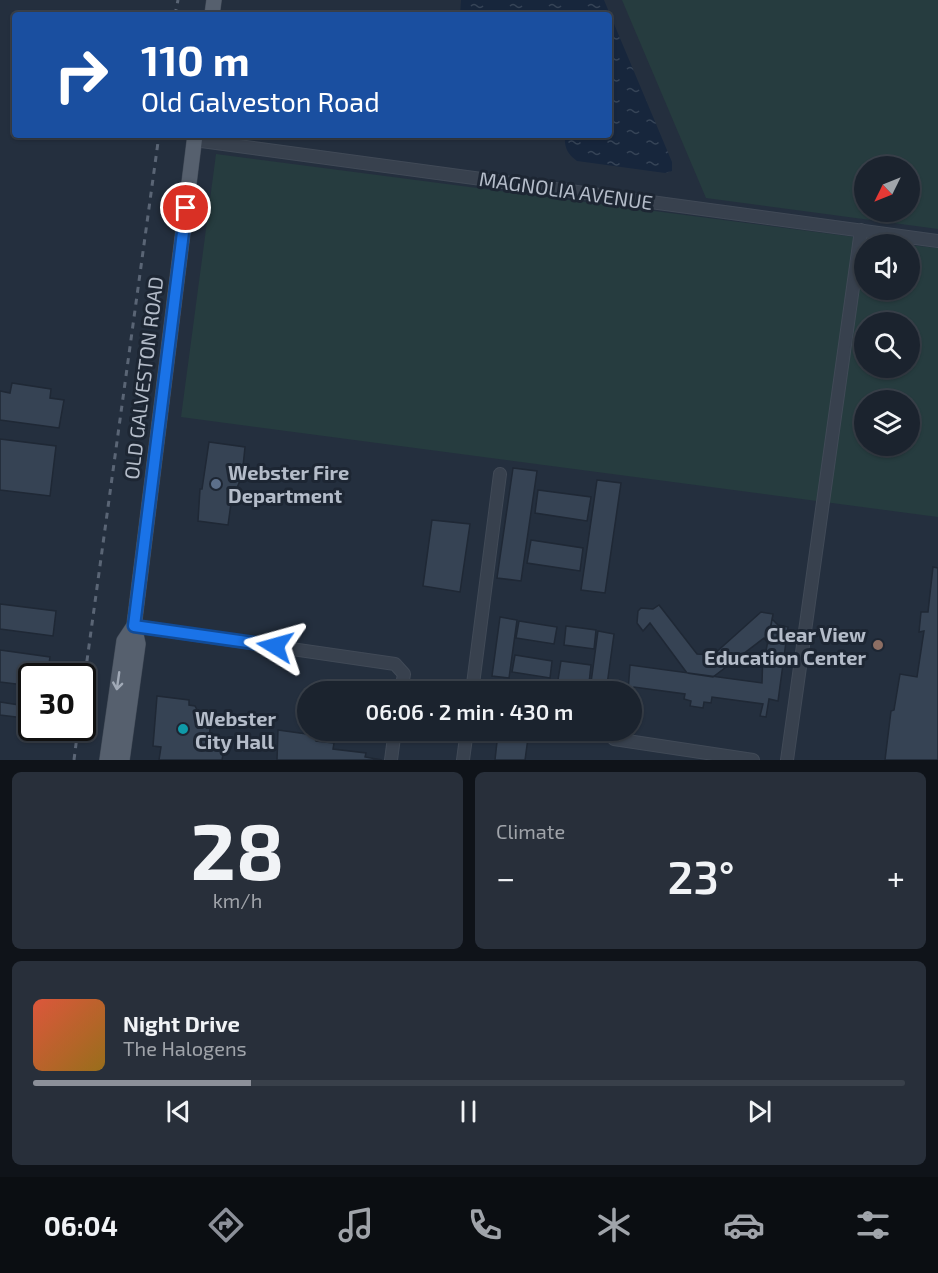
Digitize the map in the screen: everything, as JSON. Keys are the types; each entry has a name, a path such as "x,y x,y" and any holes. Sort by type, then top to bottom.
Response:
{"main road":[{"name":"OLD GALVESTON ROAD","path":"122,760 138,644 134,626 194,138"},
{"name":"OLD GALVESTON ROAD","path":"109,757 124,641 134,626"}],"street":[{"name":"MAGNOLIA AVENUE","path":"194,138 938,241"},
{"path":"787,760 861,230"},
{"path":"473,681 500,474"},
{"path":"134,626 395,664 404,674 403,681"},
{"path":"391,760 394,741"},
{"path":"463,760 466,741"},
{"path":"627,741 753,760"}],"green space":[{"path":"622,0 938,0 938,229 886,222 920,222 920,156 854,156 854,218 706,198"},
{"path":"216,154 854,237 854,300 920,300 920,246 938,248 938,517 181,417"}],"water":[{"path":"461,0 604,0 609,12 460,12"},
{"path":"612,19 672,162 672,171 665,173 577,161 567,150 565,138 612,138"}],"building":[{"path":"12,383 51,389 50,398 64,400 59,428 0,420 0,391 10,393"},
{"path":"0,439 56,446 50,496 0,490"},
{"path":"209,442 245,447 242,476 236,490 233,489 228,525 198,521 200,489 202,489"},
{"path":"513,468 537,471 521,581 497,578"},
{"path":"597,480 621,483 605,593 581,590"},
{"path":"538,490 591,497 587,521 535,513"},
{"path":"432,520 470,524 460,592 423,586"},
{"path":"531,540 583,548 580,571 527,563"},
{"path":"933,567 938,568 938,760 885,760 891,711 894,710 900,674 917,677 924,631 919,632 921,612 928,612"},
{"path":"0,604 56,611 53,636 0,629"},
{"path":"659,605 697,654 713,655 761,612 773,614 768,643 764,638 713,677 687,673 650,623 643,631 637,623 638,611 641,608 653,609"},
{"path":"500,617 517,620 509,678 492,676"},
{"path":"772,619 778,625 788,627 778,701 769,699 766,717 760,716 763,704 712,697 711,703 704,702 703,708 690,706 691,701 684,699 685,694 642,688 642,681 629,681 630,665 762,683 763,651 766,651"},
{"path":"519,621 557,627 554,644 516,638"},
{"path":"566,626 596,630 594,649 564,645"},
{"path":"598,631 614,634 608,681 591,681"},
{"path":"0,650 50,657 49,663 18,663 18,684 0,682"},
{"path":"515,655 552,661 550,678 512,672"},
{"path":"561,661 591,665 589,681 558,680"},
{"name":"Webster City Hall","path":"157,696 189,700 189,705 195,706 197,710 196,719 211,721 209,737 217,738 216,746 224,750 222,760 159,760 161,747 153,746"},
{"path":"0,702 18,705 18,717 0,715"},
{"path":"278,730 297,733 297,741 334,743 333,749 366,753 365,757 382,760 277,760"},
{"path":"497,741 528,741 525,760 495,760"}],"railway":[{"path":"176,12 178,0"},
{"path":"87,663 159,138"},
{"path":"74,760 76,741"}],"place":[{"name":"Webster Fire Department","path":"216,484"},
{"name":"Clear View Education Center","path":"878,645"},
{"name":"Webster City Hall","path":"183,729"}],"route":[{"path":"186,208 134,626 275,646"}]}
